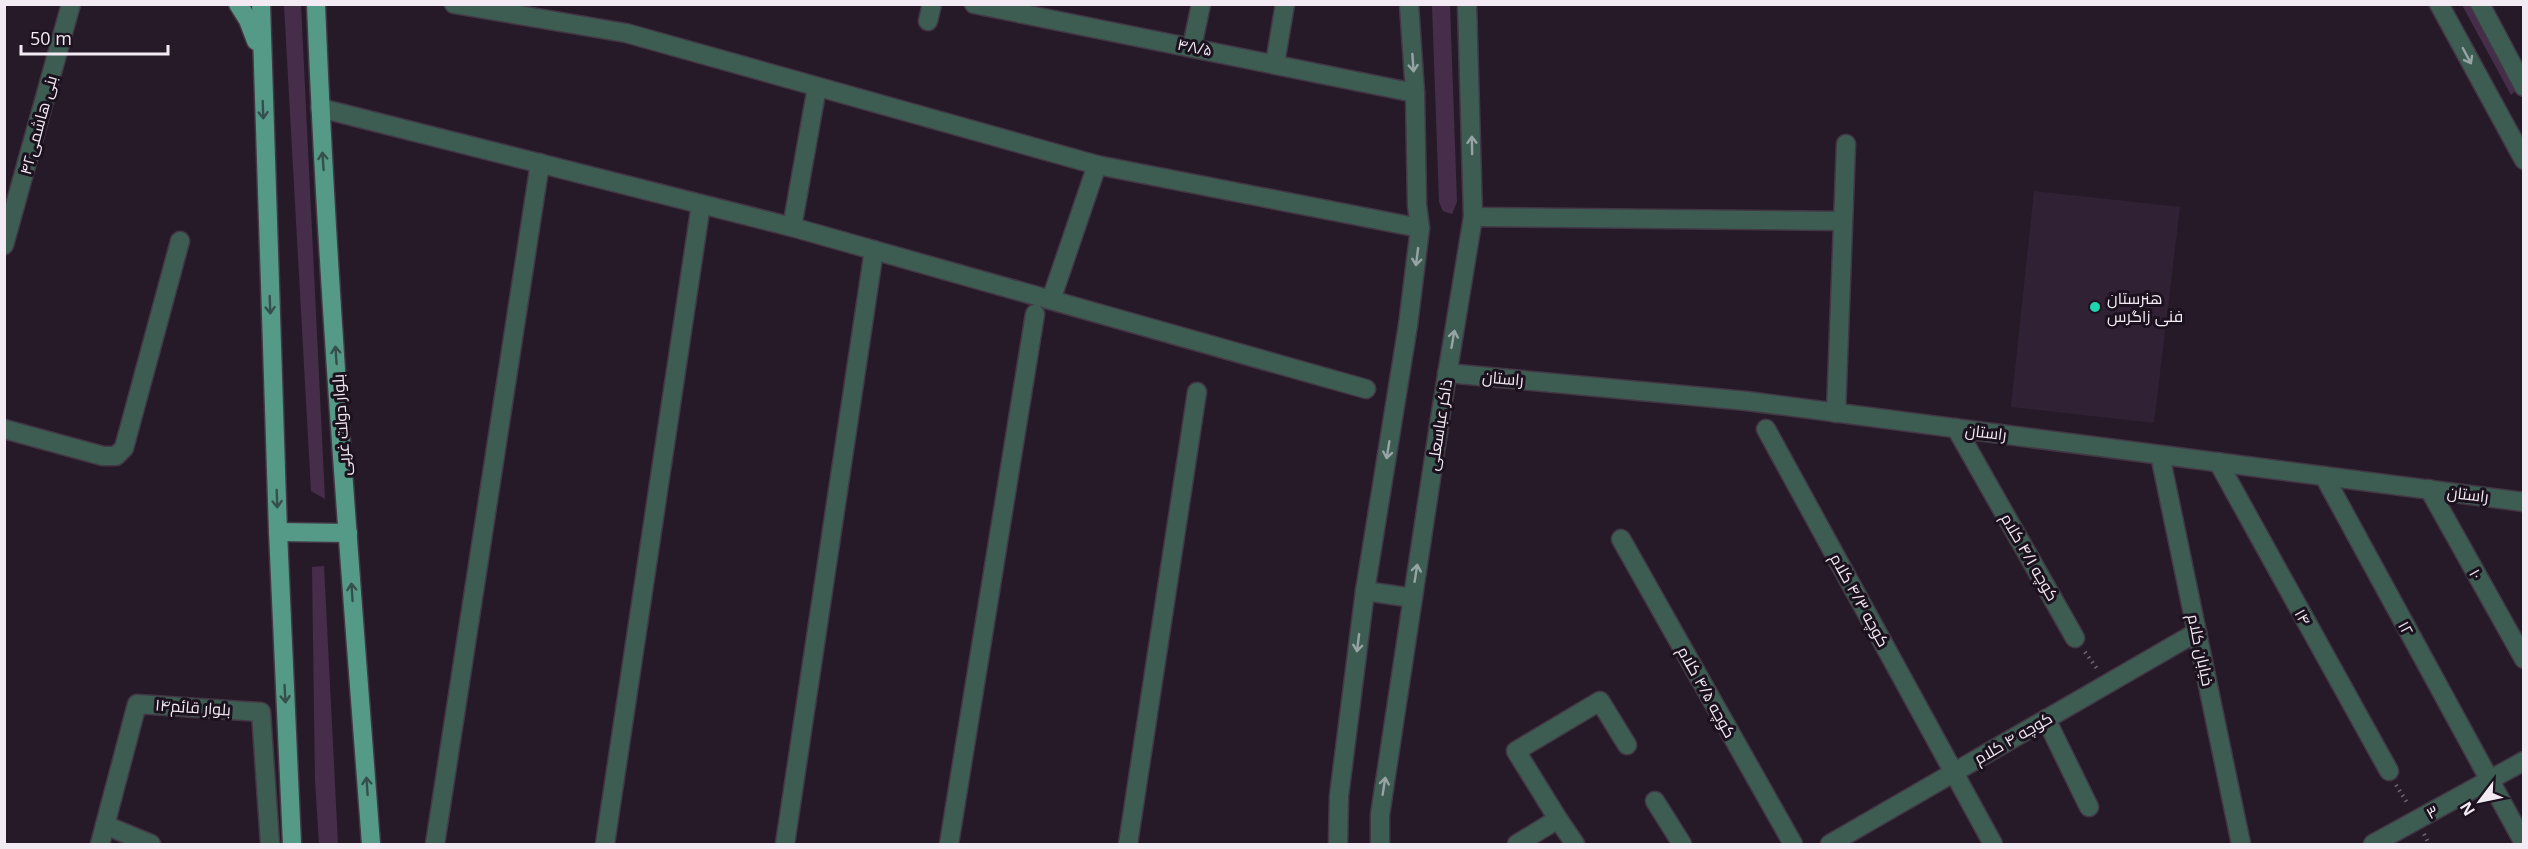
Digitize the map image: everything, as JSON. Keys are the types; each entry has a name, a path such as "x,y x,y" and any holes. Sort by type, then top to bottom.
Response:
{"main road":[{"path":"238,4 248,20 261,51"},
{"path":"261,4 278,531 292,844"},
{"name":"بلوار دولت غربی","path":"316,4 320,108 371,844"},
{"path":"278,531 348,533"}],"street":[{"name":"بنی هاشمی۴۲","path":"4,245 71,4"},
{"path":"454,4 626,33 1097,165 1420,228"},
{"name":"۴۸/۵","path":"974,4 1067,13 1192,47 1415,93"},
{"path":"1192,47 1201,4"},
{"path":"1275,63 1286,4"},
{"path":"1338,844 1339,796 1365,591 1408,325 1420,228 1417,205 1415,93 1409,4"},
{"name":"ذاکر عباسعلی","path":"1380,844 1380,815 1473,217 1467,4"},
{"path":"2439,4 2517,131 2523,160"},
{"path":"2480,4 2523,87"},
{"path":"792,227 817,87"},
{"path":"320,108 792,227 1366,389"},
{"path":"1836,413 1846,144"},
{"path":"435,844 540,163"},
{"path":"1051,300 1097,165"},
{"path":"605,844 701,204"},
{"path":"1473,217 1843,221"},
{"path":"4,429 103,456 116,456 124,448 180,241"},
{"path":"785,844 874,250"},
{"path":"949,844 1035,314"},
{"name":"راستان","path":"1447,373 1736,400 2523,502"},
{"path":"1128,844 1197,392"},
{"name":"کوچه ۴/۱ کلام","path":"1956,428 2075,638"},
{"name":"کوچه ۴/۳ کلام","path":"1766,429 1993,844"},
{"name":"خیابان کلام","path":"2160,454 2241,844"},
{"name":"۱۴","path":"2218,462 2389,771"},
{"name":"۱۲","path":"2324,476 2523,843"},
{"name":"۱۰","path":"2429,489 2523,659"},
{"name":"کوچه ۴/۵ کلام","path":"1621,539 1793,844"},
{"path":"1365,591 1413,598"},
{"name":"کوچه ۴ کلام","path":"1830,844 2197,632"},
{"path":"1575,844 1516,750 1600,701 1627,745"},
{"name":"بلوار قائم۱۴","path":"100,844 137,704 261,712 270,844"},
{"path":"2046,719 2089,807"},
{"name":"۳","path":"2373,844 2523,761"},
{"path":"1655,801 1682,844"},
{"path":"1517,844 1558,819"},
{"path":"105,825 151,844"}],"path":[{"path":"2075,638 2107,683"}],"shaded area":[{"path":"284,5 301,5 325,499 311,491"},
{"path":"1432,5 1450,5 1457,202 1452,214 1443,211 1439,202"},
{"path":"2462,5 2472,5 2516,90 2511,95"},
{"name":"هنرستان فنی زاگرس","path":"2034,191 2180,207 2154,423 2011,407"},
{"path":"324,566 338,844 319,844 315,780 312,567"}],"place":[{"name":"هنرستان فنی زاگرس","path":"2095,307"}]}
